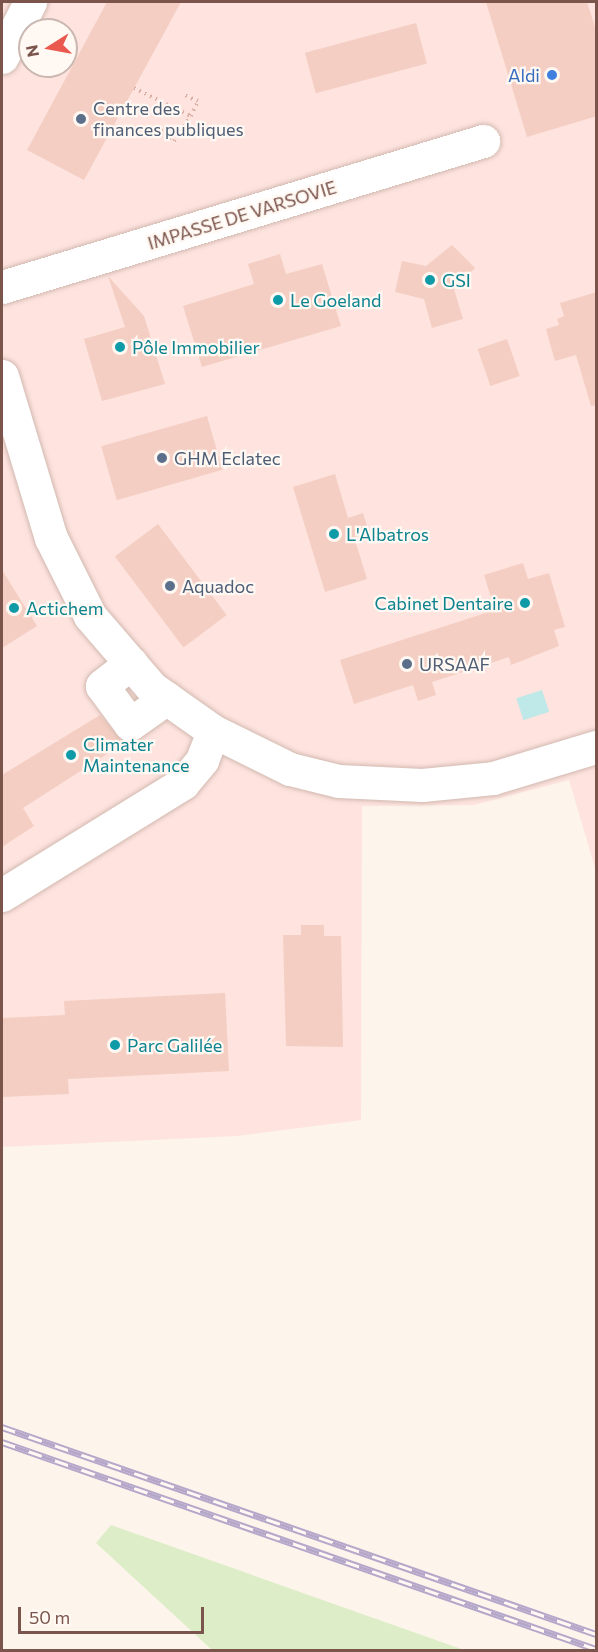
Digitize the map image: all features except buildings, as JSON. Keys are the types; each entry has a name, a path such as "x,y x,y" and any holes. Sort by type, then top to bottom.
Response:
{"street":[{"path":"2,57 30,2"},
{"name":"IMPASSE DE VARSOVIE","path":"2,287 483,141"},
{"path":"2,376 51,538 90,616 130,663 167,698 213,731 290,769 339,781 422,785 493,778 597,747"},
{"path":"130,663 102,687 130,724 167,698"},
{"path":"2,895 183,783 202,760 213,731"}],"path":[{"path":"134,88 191,116"},
{"path":"162,130 174,141 191,116 198,101 182,94"}],"shaded area":[{"path":"2,2 596,2 596,871 569,780 474,805 362,806 361,1120 237,1136 2,1147"}],"green space":[{"path":"111,1525 464,1650 212,1650 96,1543"}],"water":[{"path":"542,690 549,712 523,720 516,698"}],"railway":[{"path":"2,1427 596,1634"},
{"path":"2,1442 596,1649"}],"place":[{"name":"Aldi","path":"552,75"},
{"name":"Centre des finances publiques","path":"81,119"},
{"name":"GSI","path":"430,280"},
{"name":"Le Goeland","path":"278,300"},
{"name":"Pôle Immobilier","path":"120,347"},
{"name":"GHM Eclatec","path":"162,458"},
{"name":"L'Albatros","path":"334,534"},
{"name":"Aquadoc","path":"170,586"},
{"name":"Cabinet Dentaire","path":"525,603"},
{"name":"Actichem","path":"14,608"},
{"name":"URSAAF","path":"407,664"},
{"name":"Climater Maintenance","path":"71,755"},
{"name":"Parc Galilée","path":"115,1045"}]}
